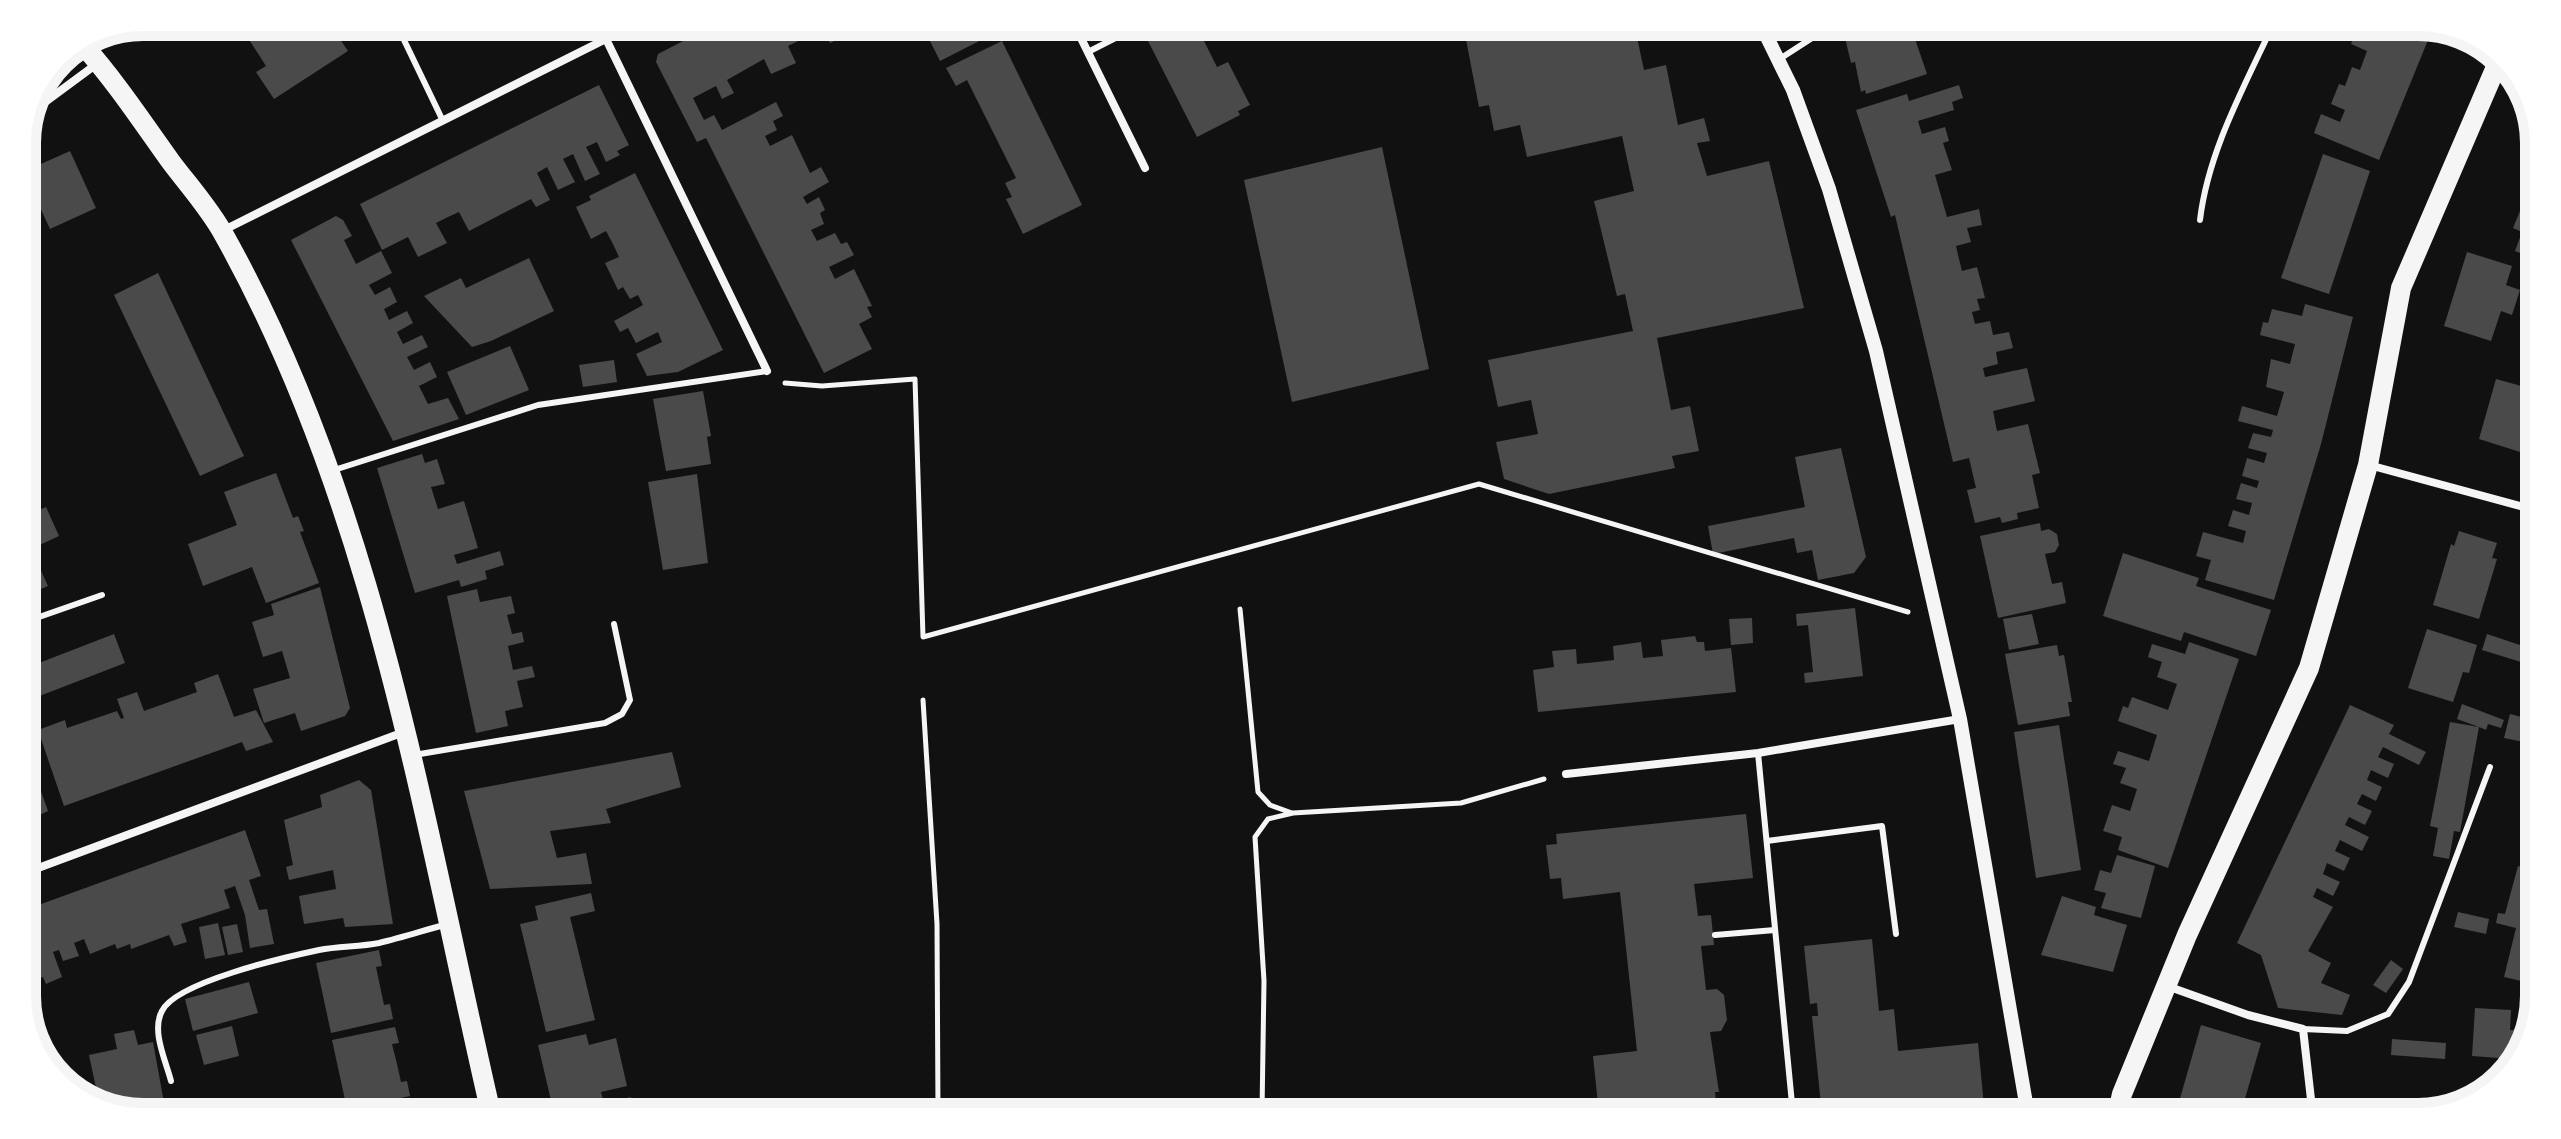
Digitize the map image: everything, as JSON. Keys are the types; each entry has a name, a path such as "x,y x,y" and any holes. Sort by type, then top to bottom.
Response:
{"main road":[{"path":"88,51 222,231 268,317 329,472 371,600 405,732 489,1103"},
{"path":"2120,1103 2166,985 2309,668 2368,465 2401,288 2495,69"}],"street":[{"path":"222,231 612,36"},
{"path":"1080,36 1145,168"},
{"path":"1766,36 1793,90 1829,189 1871,336 1960,719 2026,1103"},
{"path":"606,39 767,371"},
{"path":"45,103 99,63"},
{"path":"2368,465 2525,507"},
{"path":"1566,774 1758,753 1960,719"},
{"path":"36,869 405,732"},
{"path":"2166,985 2248,1015 2303,1029 2311,1103"}],"lane":[{"path":"405,36 442,119"},
{"path":"1088,52 1119,36"},
{"path":"1778,60 1815,36"},
{"path":"2200,220 2204,190 2232,113 2268,36"},
{"path":"329,472 538,405 767,371"},
{"path":"36,618 102,595"},
{"path":"410,756 605,723 622,714 630,700 614,624"},
{"path":"1758,753 1792,1103"},
{"path":"2303,1029 2347,1031 2388,1014 2409,982 2490,767"},
{"path":"1767,841 1882,826 1896,934"},
{"path":"171,1081 157,1027 161,1011 171,1000 190,989 279,960 319,950 383,942 447,924"},
{"path":"1715,935 1775,930"}],"path":[{"path":"767,371 776,382 822,386 915,379 923,637 1479,484 1876,605 1937,617"},
{"path":"1240,609 1258,792 1270,805 1293,813"},
{"path":"923,700 937,924 938,1103"},
{"path":"1262,1103 1264,981 1255,837 1268,819 1293,813 1461,803 1566,774"}],"building":[{"path":"247,36 338,36 348,51 274,99 256,72 266,66"},
{"path":"693,36 809,36 788,46 796,63 771,74 764,59 727,80 734,93 722,99 716,86 693,98 704,120 714,115 722,130 776,102 783,116 773,121 777,130 765,136 770,146 792,135 810,173 821,167 829,182 803,197 807,204 819,197 825,210 820,213 824,224 811,230 817,241 835,233 841,244 847,242 854,255 829,267 835,279 854,269 872,306 867,307 872,317 859,324 872,349 824,373 706,138 697,142 656,62 658,54"},
{"path":"826,36 845,36 830,43"},
{"path":"936,36 989,36 940,61 929,39"},
{"path":"1202,36 1217,67 1228,62 1250,105 1238,111 1240,115 1197,137 1146,37"},
{"path":"1465,36 1637,36 1644,70 1666,65 1678,125 1704,118 1710,141 1697,143 1707,176 1769,161 1804,308 1657,338 1671,410 1690,406 1699,451 1672,456 1675,468 1549,494 1504,479 1496,442 1538,434 1531,400 1498,407 1488,360 1633,331 1625,294 1617,296 1594,201 1634,191 1622,136 1527,157 1520,125 1494,131 1489,105 1479,107"},
{"path":"1845,36 1914,36 1927,74 1866,94 1865,90 1861,92 1855,62 1851,63"},
{"path":"2354,36 2418,36 2428,40 2379,160 2314,133 2321,114 2340,122 2345,110 2331,104 2339,84 2345,86 2352,67 2360,70 2367,51 2351,44"},
{"path":"1002,41 1082,205 1023,234 1006,199 1012,197 1005,183 1016,178 967,80 956,86 946,68"},
{"path":"599,85 629,145 617,151 620,155 606,162 597,142 586,147 600,174 585,181 573,154 563,159 575,182 558,190 547,167 537,173 550,200 536,207 531,199 469,231 459,212 436,223 447,243 418,257 408,237 382,250 360,204"},
{"path":"1959,85 1963,98 1952,102 1954,110 1918,121 1922,134 1945,127 1949,141 1943,143 1952,170 1935,175 1947,217 1979,209 1982,225 1967,228 1971,242 1956,246 1959,259 1962,271 1977,267 1985,298 1977,299 1980,310 1972,312 1975,324 1990,321 1993,335 2009,332 2013,348 1996,352 1998,364 1983,368 1985,377 2027,368 2035,401 1993,411 1997,431 2028,424 2040,473 2032,475 2039,508 2017,513 2018,519 2002,523 2000,517 1975,523 1967,490 1976,488 1969,458 1953,462 1895,215 1891,217 1856,110 1907,94 1909,101"},
{"path":"1382,147 1429,369 1292,402 1244,180"},
{"path":"70,151 96,208 50,229 36,199 36,166"},
{"path":"2323,154 2370,171 2329,294 2281,278"},
{"path":"635,173 723,350 678,372 647,376 636,354 662,342 658,332 636,343 628,328 620,332 614,321 643,305 638,295 630,299 623,287 618,290 605,263 619,257 613,244 606,231 591,239 576,207 591,200 589,196"},
{"path":"2522,206 2525,207 2525,255 2515,251 2522,232 2513,228"},
{"path":"336,216 343,220 352,236 344,240 356,264 381,251 392,273 369,285 375,295 390,287 397,302 384,309 389,320 407,311 413,323 397,332 403,344 422,335 428,347 407,357 414,370 430,362 437,377 419,386 428,404 448,398 459,419 393,441 291,240"},
{"path":"2467,252 2512,266 2506,285 2520,290 2512,315 2501,311 2491,341 2444,326"},
{"path":"529,258 554,311 491,341 472,347 424,296 461,278 466,288"},
{"path":"158,273 244,456 200,476 114,295"},
{"path":"2305,304 2353,317 2321,444 2274,600 2205,580 2211,560 2196,556 2203,532 2243,543 2246,531 2228,526 2233,510 2249,515 2252,503 2236,499 2241,483 2257,488 2259,481 2242,476 2247,458 2264,463 2267,453 2248,448 2253,433 2271,437 2273,430 2238,421 2242,406 2277,416 2284,392 2266,387 2271,359 2290,364 2295,344 2260,335 2263,322 2268,323 2272,309 2302,316"},
{"path":"510,346 529,390 466,415 447,372"},
{"path":"614,360 617,382 583,387 579,365"},
{"path":"2496,379 2525,387 2525,454 2479,439"},
{"path":"703,391 711,436 707,437 711,464 666,471 653,399"},
{"path":"1841,448 1866,557 1854,573 1818,580 1812,550 1797,553 1794,538 1713,554 1708,526 1805,507 1795,457"},
{"path":"422,454 425,463 437,459 445,484 431,487 438,509 464,501 478,548 454,555 457,564 500,551 504,565 485,571 487,579 461,587 459,580 415,593 377,468"},
{"path":"276,473 293,518 298,516 304,531 300,532 319,583 266,603 252,567 203,586 188,544 237,525 224,492"},
{"path":"697,474 708,563 663,570 648,482"},
{"path":"46,507 59,536 36,547 36,512"},
{"path":"2040,523 2041,531 2049,529 2057,534 2059,545 2055,552 2045,554 2052,584 2062,582 2066,603 1998,618 1980,536"},
{"path":"2459,531 2497,543 2492,558 2497,559 2479,619 2433,605 2451,544 2454,546"},
{"path":"2123,553 2199,578 2196,586 2271,610 2256,656 2184,632 2181,641 2103,616"},
{"path":"36,560 48,586 36,591"},
{"path":"320,587 350,708 345,716 301,731 295,713 264,723 253,689 290,678 282,651 263,657 252,622 274,615 271,604"},
{"path":"477,589 480,602 511,596 515,613 507,615 512,634 522,632 524,642 508,646 513,670 532,666 535,677 517,681 523,707 505,711 508,726 476,733 447,596"},
{"path":"1855,608 1863,676 1805,683 1804,673 1813,672 1808,625 1797,626 1796,614"},
{"path":"2032,614 2039,644 2009,650 2003,619"},
{"path":"1752,618 1753,643 1731,645 1729,619"},
{"path":"2427,629 2477,645 2469,673 2463,672 2453,702 2408,688"},
{"path":"114,634 125,663 37,697 36,664"},
{"path":"2487,634 2525,647 2521,662 2482,650"},
{"path":"1695,636 1697,642 1704,642 1705,651 1731,648 1736,692 1538,712 1533,670 1554,667 1552,651 1576,649 1577,664 1597,662 1614,660 1613,646 1641,642 1643,658 1663,656 1661,640"},
{"path":"2189,642 2239,659 2168,868 2118,850 2122,837 2103,831 2112,805 2130,811 2137,789 2120,783 2126,768 2113,764 2118,751 2149,761 2157,735 2118,721 2123,706 2128,708 2132,697 2168,710 2177,684 2157,677 2162,662 2148,657 2152,644 2185,654"},
{"path":"2057,645 2059,656 2064,655 2072,702 2068,702 2070,716 2018,725 2005,654"},
{"path":"218,674 234,717 256,710 273,742 246,751 242,742 64,806 38,730 65,720 67,728 117,711 121,719 124,718 117,699 137,692 144,711 197,692 194,683"},
{"path":"2462,704 2504,720 2501,728 2488,724 2486,730 2457,719"},
{"path":"2350,705 2394,725 2389,734 2426,752 2419,765 2383,747 2378,757 2394,764 2388,778 2371,770 2367,780 2382,787 2376,801 2362,794 2357,804 2372,811 2365,825 2349,817 2345,825 2369,837 2362,851 2340,840 2335,851 2350,858 2344,871 2327,863 2323,874 2340,882 2333,896 2317,888 2313,897 2333,907 2308,951 2331,963 2321,983 2350,995 2342,1015 2278,1008 2261,955 2237,943"},
{"path":"2510,714 2525,718 2524,742 2504,738"},
{"path":"2450,722 2479,727 2460,832 2454,831 2449,859 2433,856 2438,828 2430,826"},
{"path":"2059,725 2081,870 2036,878 2014,732"},
{"path":"672,752 681,787 606,809 611,823 550,831 557,858 586,853 592,884 490,889 464,791"},
{"path":"36,780 37,780 48,811 36,817"},
{"path":"359,780 371,790 393,924 345,927 343,918 304,924 299,896 336,889 333,870 289,880 286,867 293,865 284,820 322,807 320,795"},
{"path":"1746,814 1753,878 1694,884 1698,916 1711,915 1714,945 1701,946 1706,990 1717,989 1724,995 1727,1020 1721,1031 1710,1032 1719,1092 1715,1092 1716,1103 1598,1103 1593,1056 1637,1051 1620,892 1563,899 1561,878 1550,879 1546,845 1557,844 1556,834"},
{"path":"245,830 261,876 249,880 259,910 267,909 274,944 250,948 245,915 235,886 224,890 230,908 181,924 187,942 174,946 169,935 131,949 130,944 117,949 115,944 90,954 84,939 74,943 79,956 63,961 59,950 53,952 62,977 46,984 43,977 36,980 36,906"},
{"path":"2117,855 2155,866 2141,918 2101,908 2106,893 2094,890 2100,870 2111,873"},
{"path":"2518,866 2525,868 2525,982 2504,977 2516,928 2496,923 2498,913 2505,914"},
{"path":"591,893 595,911 570,917 595,1020 546,1032 520,924 538,920 535,906"},
{"path":"2062,896 2096,907 2094,915 2127,925 2113,972 2041,955"},
{"path":"2458,912 2489,919 2486,934 2454,927"},
{"path":"218,923 225,955 205,959 199,927"},
{"path":"237,924 243,952 228,955 222,927"},
{"path":"1872,939 1879,1011 1894,1009 1898,1051 1978,1043 1984,1103 1821,1103 1812,1016 1818,1016 1817,1003 1810,1004 1804,946"},
{"path":"379,950 382,966 376,967 384,1005 390,1004 393,1019 331,1033 316,963"},
{"path":"2391,960 2403,969 2386,993 2373,985"},
{"path":"249,982 258,1013 193,1031 185,999"},
{"path":"2475,1008 2511,1010 2510,1030 2519,1030 2505,1058 2472,1056"},
{"path":"2201,1025 2261,1043 2244,1103 2179,1103"},
{"path":"232,1026 239,1056 204,1065 196,1035"},
{"path":"395,1027 399,1043 392,1044 401,1082 407,1081 410,1096 376,1103 346,1103 332,1040"},
{"path":"134,1030 138,1045 153,1042 164,1103 122,1101 112,1095 97,1093 89,1055 117,1049 114,1034"},
{"path":"586,1034 589,1045 616,1038 627,1086 601,1092 604,1103 552,1103 538,1045"},
{"path":"2392,1039 2446,1043 2445,1059 2391,1055"},
{"path":"631,1097 632,1103 604,1103"}]}
